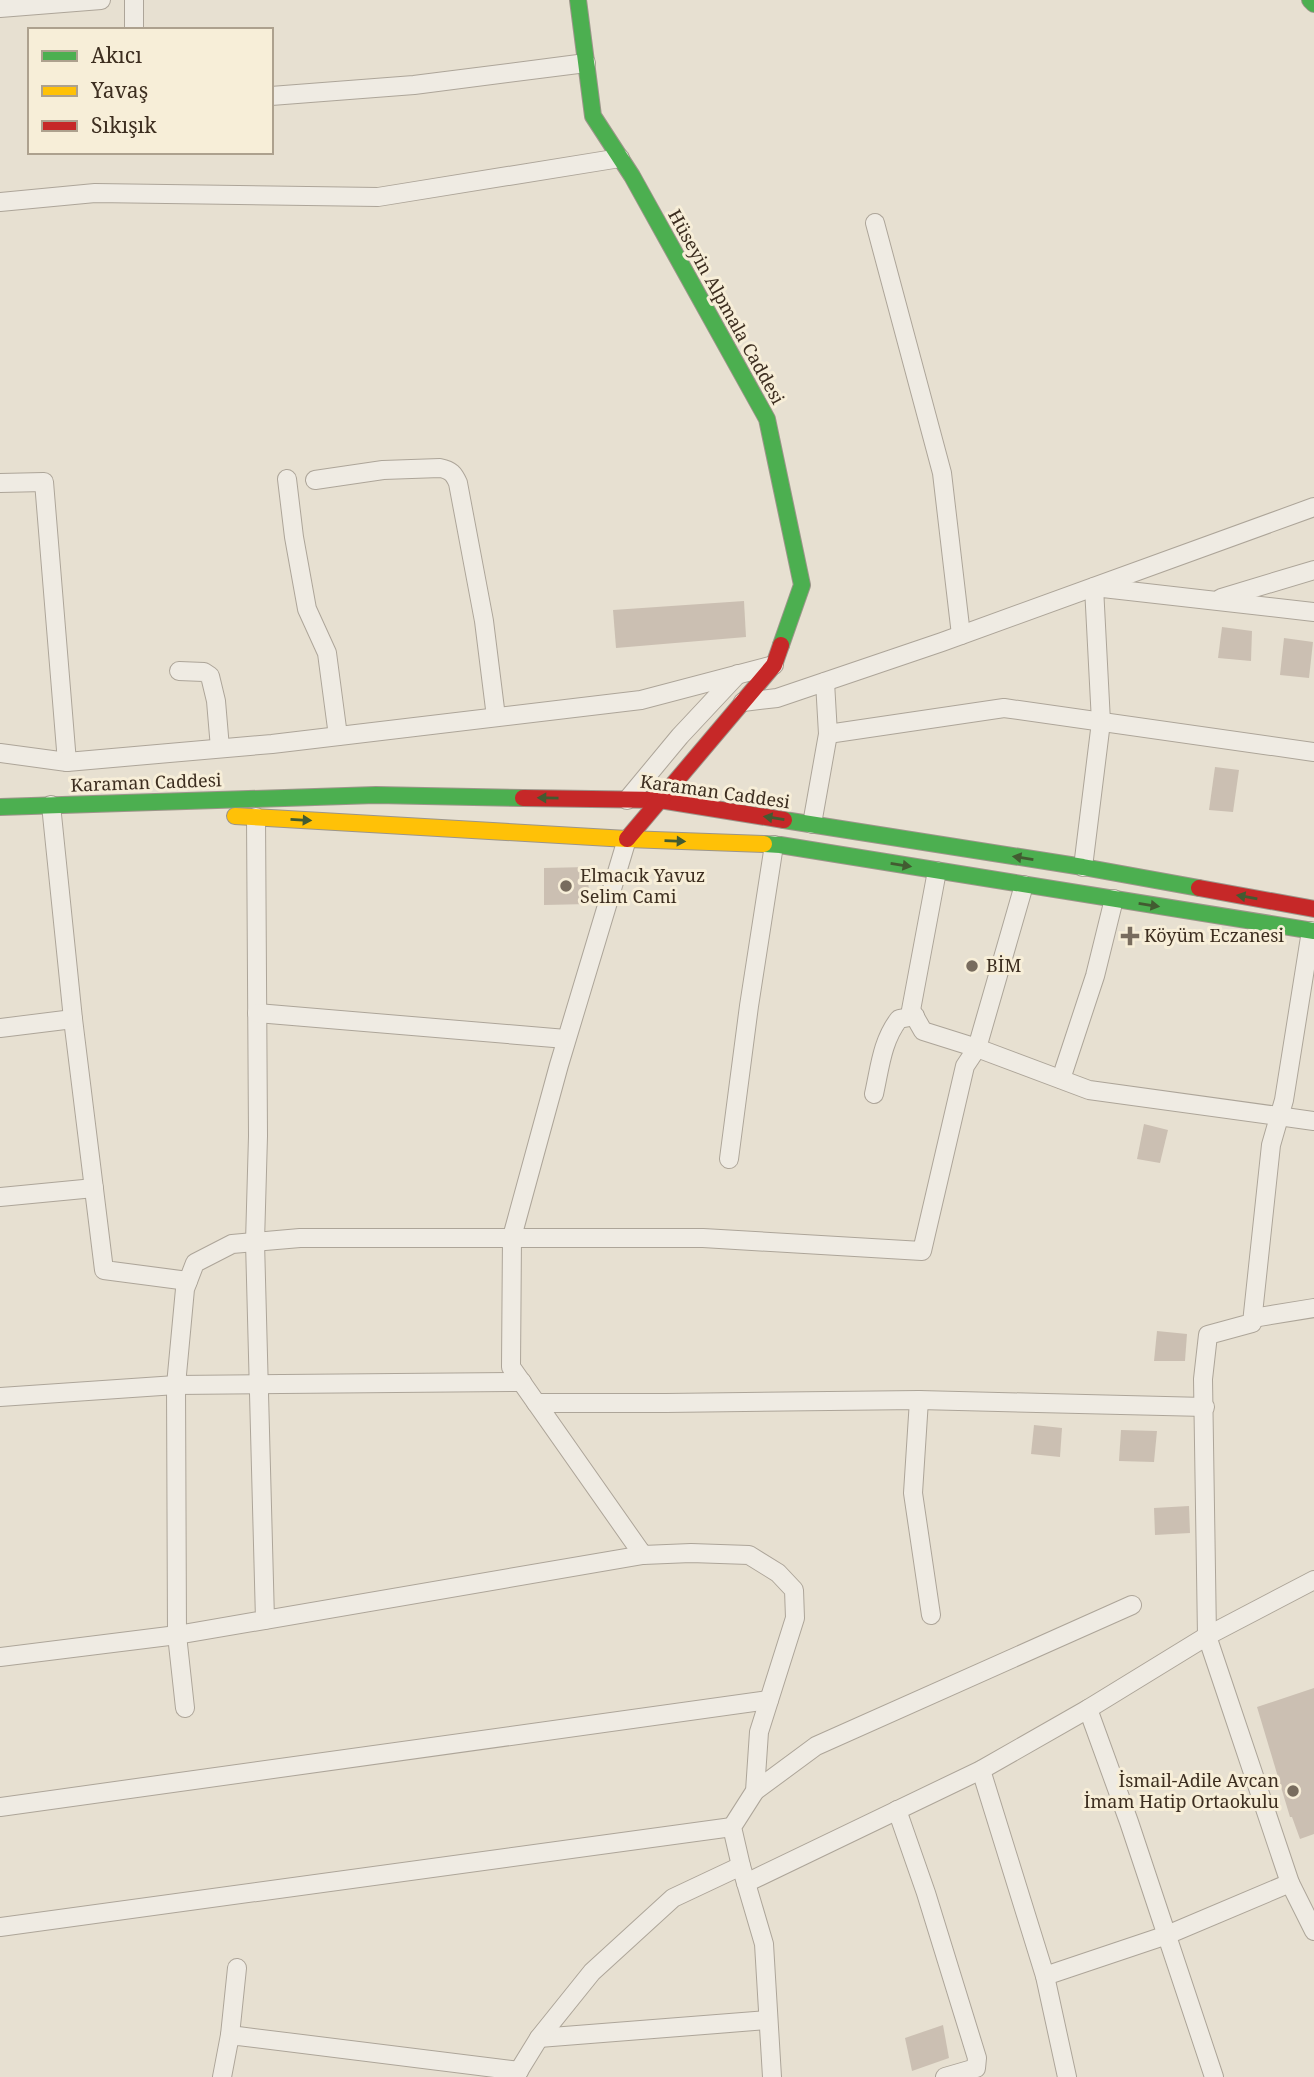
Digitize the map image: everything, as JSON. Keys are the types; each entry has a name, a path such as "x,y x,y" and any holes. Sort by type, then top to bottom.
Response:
{"main road":[{"name":"Hüseyin Alpmala Caddesi","path":"578,0 593,116 620,158 767,419 803,585 774,665 627,839"},
{"path":"1310,0 1314,4"},
{"name":"Karaman Caddesi","path":"0,807 376,795 660,800 1083,867 1314,909"},
{"name":"Karaman Caddesi","path":"56,805 627,839 774,845 1313,931"}],"street":[{"path":"0,8 102,0"},
{"path":"134,0 134,28"},
{"path":"273,96 414,85 586,63"},
{"path":"0,202 95,193 378,197 620,158"},
{"path":"874,223 942,473 961,635"},
{"path":"315,480 406,469 448,469 454,475 458,484 484,621 496,717"},
{"path":"287,480 307,609 327,653 338,736"},
{"path":"0,483 44,481 67,762"},
{"path":"743,702 777,698 825,682 1314,506"},
{"path":"1214,600 1314,570"},
{"path":"1094,587 1314,612"},
{"path":"1083,867 1101,722 1094,587"},
{"path":"0,753 67,762 338,736 641,700 774,665"},
{"path":"179,671 196,671 211,676 216,701 219,748"},
{"path":"627,800 738,674"},
{"path":"812,824 828,734 825,682"},
{"path":"828,734 1004,708 1314,752"},
{"path":"56,805 73,1018 104,1270 188,1281"},
{"path":"256,817 258,1136 255,1242 265,1620"},
{"path":"627,839 566,1039 512,1237 511,1367 643,1555"},
{"path":"729,1159 774,845"},
{"path":"937,871 911,1010 923,1031 1089,1090 1314,1121"},
{"path":"185,1708 177,1635 176,1385 185,1289 195,1263 232,1244 300,1238 703,1238 922,1251 965,1066 977,1048 1024,885"},
{"path":"1061,1079 1095,976 1114,899"},
{"path":"1313,931 1284,1100 1271,1145 1252,1323 1208,1335 1203,1379 1207,1636 1290,1883 1314,1931"},
{"path":"257,1013 566,1039"},
{"path":"874,1094 890,1031 899,1019 915,1016"},
{"path":"0,1028 73,1018"},
{"path":"0,1197 94,1188"},
{"path":"1253,1318 1314,1308"},
{"path":"0,1397 176,1385 522,1382"},
{"path":"536,1403 919,1399 1205,1406"},
{"path":"919,1399 913,1493 931,1615"},
{"path":"0,1657 177,1635 643,1555 749,1555 778,1573 794,1590 795,1618 759,1732 755,1791"},
{"path":"230,2035 517,2074 539,2038 592,1972 673,1898 743,1874 897,1810 981,1770 1088,1709 1207,1636 1314,1580"},
{"path":"772,2077 764,1944 732,1827 755,1791 816,1746 1132,1605"},
{"path":"0,1807 769,1700"},
{"path":"1088,1709 1214,2077"},
{"path":"981,1770 1045,1976 1067,2077"},
{"path":"897,1810 926,1893 977,2058 976,2068 945,2077"},
{"path":"0,1927 732,1827"},
{"path":"1045,1976 1167,1935 1290,1883"},
{"path":"222,2077 230,2035 237,1968"},
{"path":"539,2038 768,2020"}],"building":[{"path":"744,601 746,637 616,648 613,610"},
{"path":"1222,627 1252,631 1251,661 1218,658"},
{"path":"1284,638 1313,642 1309,678 1280,675"},
{"path":"1215,767 1239,770 1233,812 1209,810"},
{"name":"Elmacık Yavuz Selim Cami","path":"588,867 589,904 544,905 544,868"},
{"path":"1144,1124 1168,1130 1160,1163 1137,1159"},
{"path":"1157,1331 1187,1334 1185,1361 1154,1361"},
{"path":"1034,1425 1062,1428 1060,1457 1031,1454"},
{"path":"1121,1430 1157,1431 1154,1462 1119,1461"},
{"path":"1189,1506 1190,1533 1155,1535 1154,1508"},
{"path":"1314,1688 1314,1834 1300,1839 1290,1817 1257,1707"},
{"path":"943,2025 949,2058 912,2071 905,2038"}],"traffic: fast":[{"path":"578,0 593,116 632,176 767,419 802,585 781,645"},
{"path":"1310,0 1314,4"},
{"path":"0,807 376,795 523,798"},
{"path":"784,820 1199,888"},
{"path":"764,844 1314,931"}],"traffic: slow":[{"path":"235,816 627,839 764,844"}],"traffic: jam":[{"path":"627,839 774,665 781,645"},
{"path":"523,798 660,800 784,820"},
{"path":"1199,888 1314,909"}],"place":[{"name":"Elmacık Yavuz Selim Cami","path":"566,886"},
{"name":"Köyüm Eczanesi","path":"1130,936"},
{"name":"BİM","path":"972,966"},
{"name":"İsmail-Adile Avcan İmam Hatip Ortaokulu","path":"1293,1791"}]}
